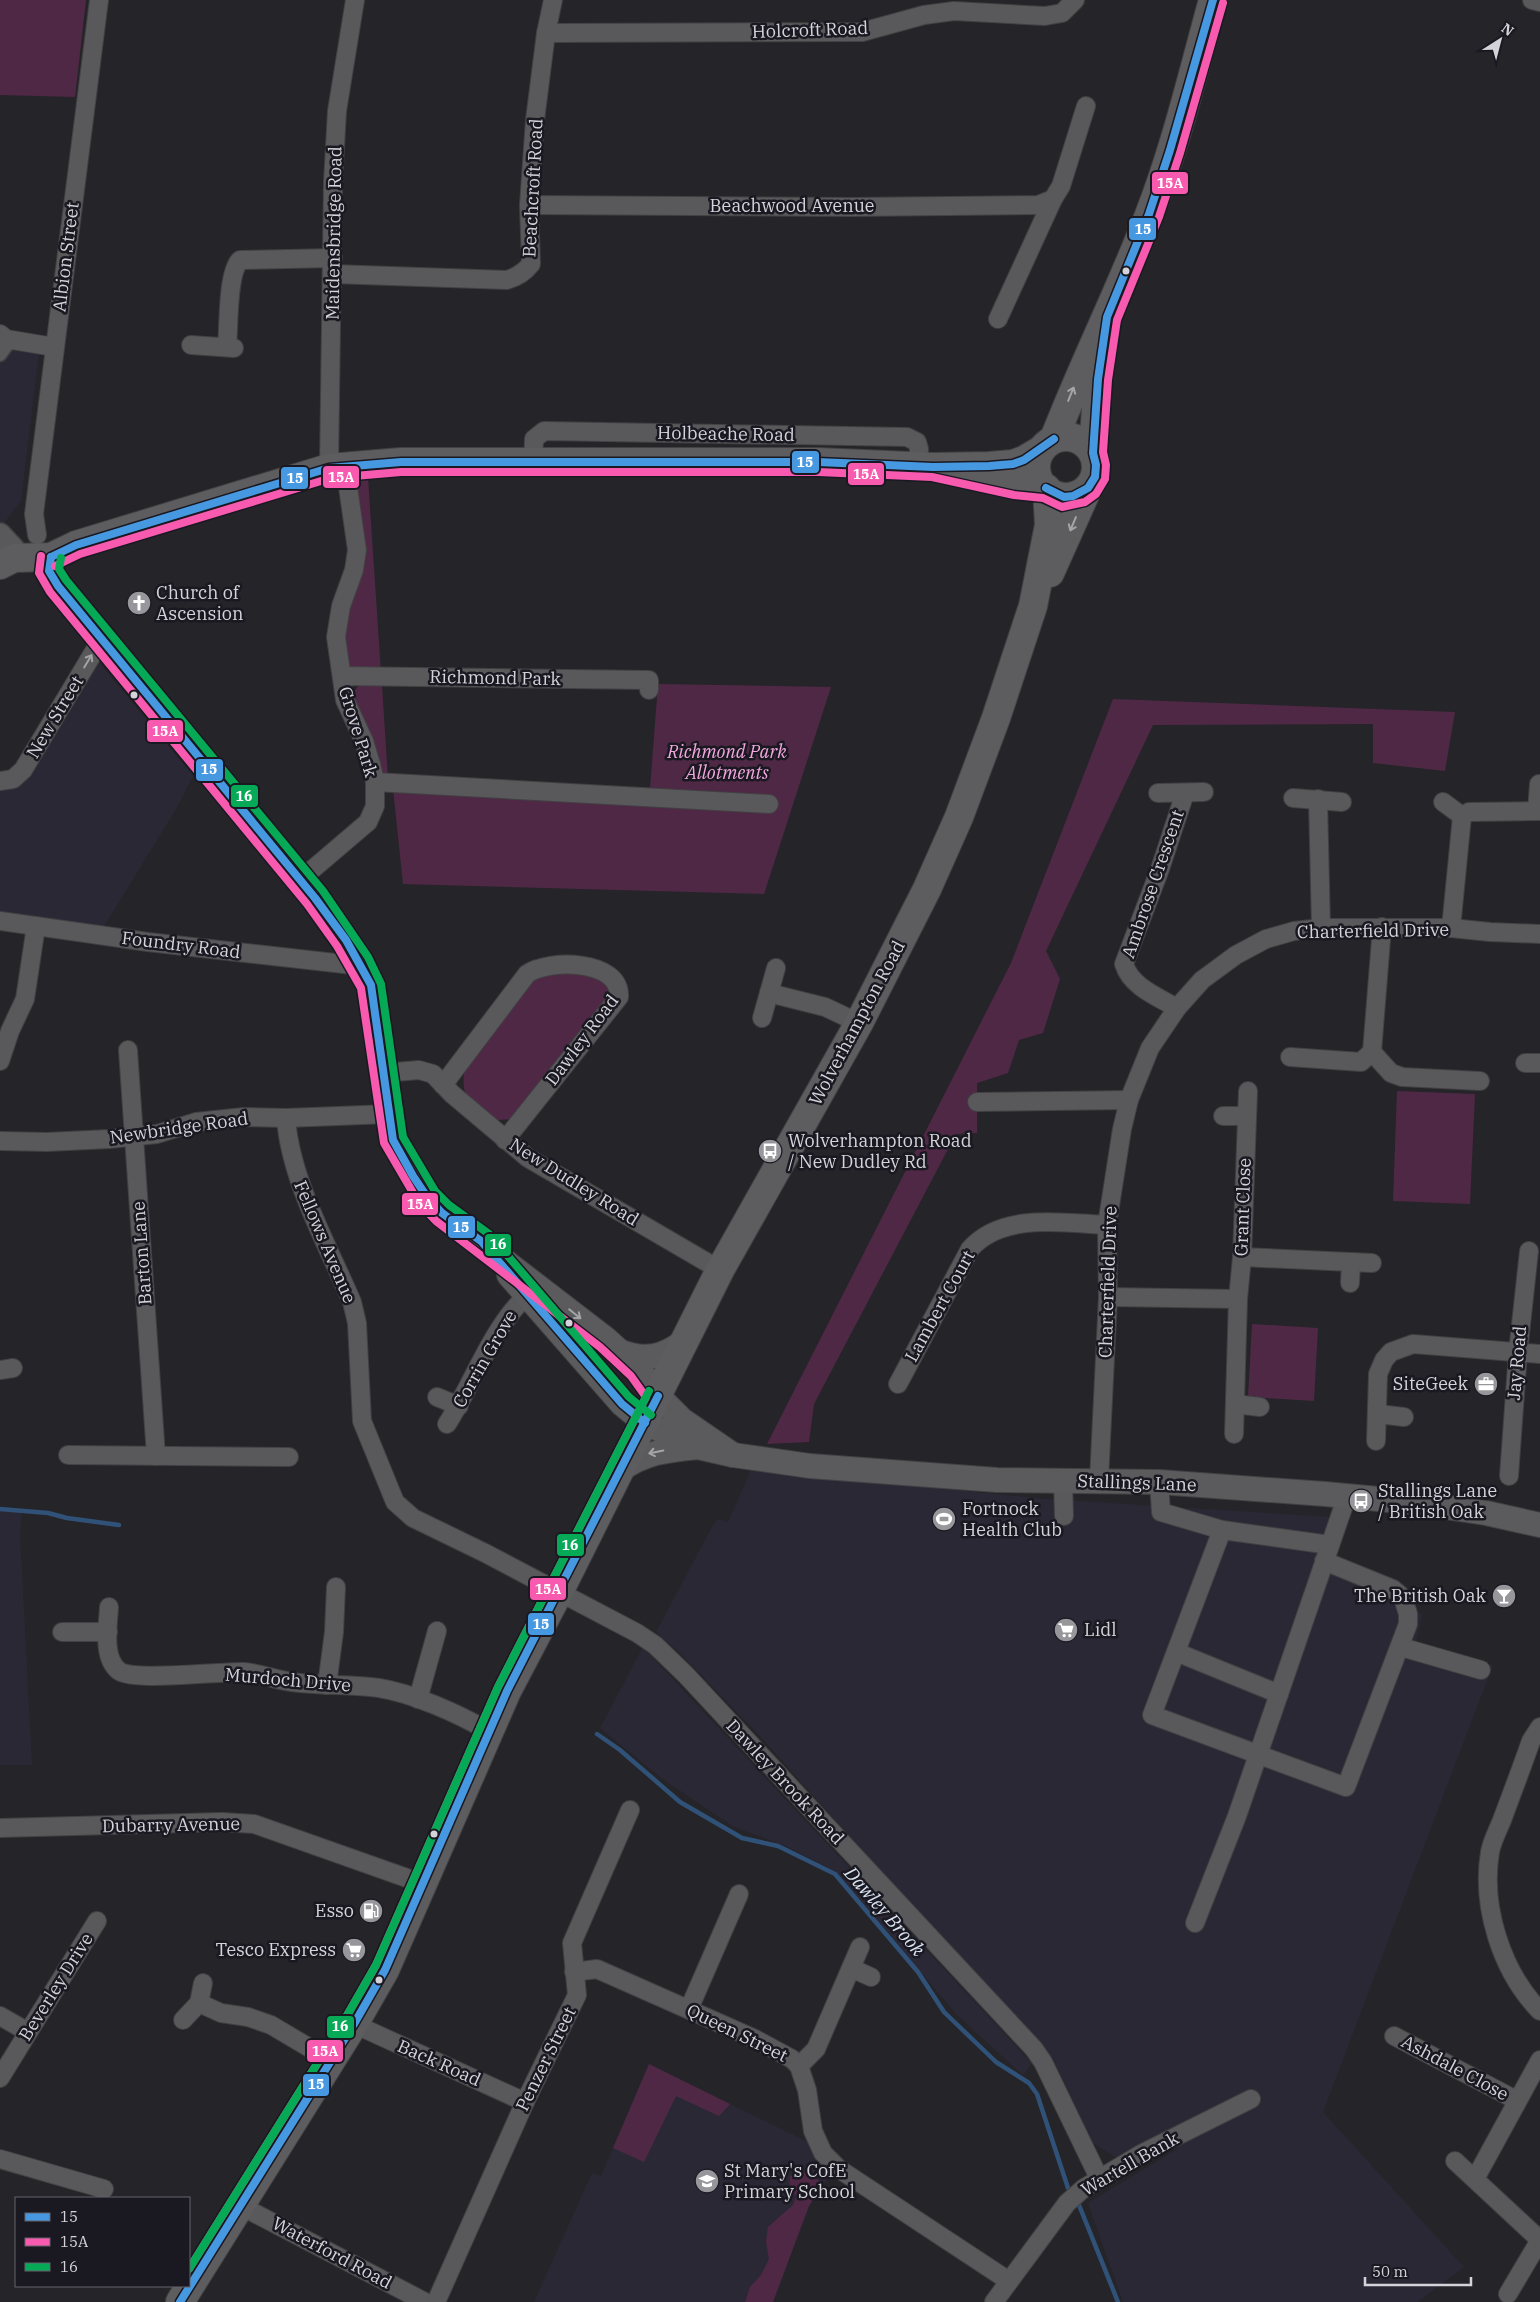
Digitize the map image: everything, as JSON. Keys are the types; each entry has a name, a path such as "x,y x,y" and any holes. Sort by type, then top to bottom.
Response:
{"highway":[{"path":"1106,317 1098,379 1093,453 1096,465 1094,477 1088,488 1072,496 1064,496 1046,489 1038,477 1036,467 1106,317 1149,214 1170,150 1213,0"},
{"path":"1047,445 1065,437 1076,438 1086,444 1093,453"},
{"name":"Holbeache Road","path":"44,546 76,545 337,467 401,462 818,462 925,467 1013,464 1024,460 1047,445"},
{"name":"Holbeache Road","path":"925,467 1046,489"},
{"name":"Wolverhampton Road","path":"1033,606 1057,560 1088,488"},
{"name":"Wolverhampton Road","path":"190,2286 354,2024 385,1970 507,1691 559,1592 619,1470 645,1423 720,1270 859,1023 927,890 959,816 996,718 1033,606 1049,525 1046,489"},
{"path":"7,562 44,546"},
{"name":"Wolverhampton Road","path":"180,2302 189,2287"}],"main road":[{"path":"44,546 51,575 101,640 300,880 362,966 371,986 393,1140 427,1197 442,1213 481,1241"},
{"name":"Stallings Lane","path":"481,1241 526,1296 622,1404 645,1423 698,1447 733,1456 810,1466 879,1472 997,1480 1158,1482 1347,1496 1486,1513 1540,1525"},
{"name":"Stallings Lane","path":"481,1241 620,1351 638,1369 658,1396 682,1420 733,1456"},
{"path":"620,1351 636,1356 653,1357 670,1351 684,1341"},
{"path":"619,1470 635,1460 654,1452 698,1447"}],"street":[{"name":"Albion Street","path":"44,546 27,514 63,291 99,0"},
{"name":"Maidensbridge Road","path":"337,467 333,182 337,111 355,0"},
{"name":"Beachcroft Road","path":"191,346 231,347 232,280 236,264 240,260 507,280 517,277 530,264 529,205 535,120 552,0"},
{"path":"1532,0 1540,2"},
{"name":"Holcroft Road","path":"546,33 862,32 924,16 954,11 1045,16 1062,13 1072,3"},
{"path":"998,319 1061,186 1086,106"},
{"name":"Beachwood Avenue","path":"529,205 1038,205 1054,199"},
{"path":"0,354 6,337 54,347"},
{"name":"Grove Park","path":"300,880 368,822 375,806 375,782 364,741 345,700 336,637 337,624 354,570 357,550 337,467"},
{"path":"0,534 14,549 7,562"},
{"name":"New Street","path":"0,781 13,779 23,770 101,640"},
{"name":"Richmond Park","path":"342,676 649,681"},
{"path":"375,782 769,804"},
{"path":"1462,816 1469,812 1539,811 1539,784"},
{"name":"Ambrose Crescent","path":"1177,1008 1134,982 1126,972 1124,964 1160,869 1185,792"},
{"path":"1158,793 1204,792"},
{"path":"1293,798 1342,802"},
{"path":"1318,800 1321,928"},
{"path":"1443,802 1462,816"},
{"path":"1451,928 1462,816"},
{"name":"Foundry Road","path":"0,921 148,942 362,966"},
{"path":"0,1061 10,1032 26,1000 36,926"},
{"name":"Charterfield Drive","path":"1099,1480 1108,1297 1107,1225 1122,1129 1129,1100 1150,1048 1177,1008 1202,980 1236,956 1266,939 1294,931 1321,928 1451,928 1540,934"},
{"path":"1290,1057 1361,1062 1372,1052 1382,928"},
{"name":"Dawley Road","path":"443,1084 527,974 536,968 580,966 603,970 613,978 620,988 619,997 505,1140"},
{"path":"762,1018 776,968"},
{"path":"769,993 826,1007 859,1023"},
{"name":"Barton Lane","path":"128,1049 156,1456"},
{"path":"1372,1052 1391,1073 1402,1077 1480,1081"},
{"name":"New Dudley Road","path":"383,1073 419,1070 433,1074 505,1140 528,1158 720,1270"},
{"name":"Grant Close","path":"1234,1434 1238,1299 1242,1257 1248,1091"},
{"path":"977,1102 1129,1100"},
{"name":"Newbridge Road","path":"0,1141 47,1142 156,1134 196,1122 244,1116 286,1118 389,1114"},
{"path":"1223,1116 1246,1116"},
{"name":"Fellows Avenue","path":"286,1118 288,1140 295,1170 352,1302 357,1323 362,1420 395,1502 413,1518 559,1592"},
{"name":"Lambert Court","path":"898,1384 970,1249 979,1239 1003,1228 1042,1222 1107,1225"},
{"name":"Jay Road","path":"1509,1476 1518,1352 1529,1251"},
{"path":"1242,1257 1372,1263"},
{"path":"1350,1283 1351,1262"},
{"name":"Corrin Grove","path":"447,1424 504,1320 526,1296"},
{"path":"1108,1297 1238,1299"},
{"path":"1376,1441 1378,1374 1384,1360 1391,1352 1403,1346 1413,1344 1540,1354"},
{"path":"437,1397 458,1406"},
{"path":"1235,1404 1260,1407"},
{"path":"1378,1414 1404,1417"},
{"path":"68,1455 289,1457"},
{"path":"1063,1480 1064,1516"},
{"path":"1158,1482 1161,1512 1222,1530 1327,1553 1400,1594 1408,1614 1401,1646 1346,1787 1152,1715 1222,1530"},
{"path":"1195,1923 1237,1816 1347,1496"},
{"path":"327,1685 334,1632 336,1587"},
{"name":"Dawley Brook Road","path":"559,1592 637,1633 655,1645 686,1675 1034,2049 1043,2062 1099,2178"},
{"name":"Murdoch Drive","path":"110,1607 108,1632 110,1660 114,1667 125,1675 196,1675 242,1672 260,1674 290,1682 380,1688 418,1698 488,1731"},
{"path":"418,1698 437,1631"},
{"path":"62,1632 108,1632"},
{"path":"1401,1646 1481,1670"},
{"path":"1176,1652 1279,1694"},
{"path":"1540,1727 1532,1741 1490,1851 1489,1880 1490,1905 1500,1946 1518,1982 1540,2010"},
{"name":"Penzer Street","path":"436,2302 525,2102 577,1995 572,1943 631,1811"},
{"name":"Dubarry Avenue","path":"0,1828 222,1822 254,1824 421,1884"},
{"path":"689,2009 739,1894"},
{"name":"Beverley Drive","path":"0,2078 97,1921"},
{"path":"799,2066 816,2049 860,1947"},
{"path":"851,1968 871,1977"},
{"name":"Queen Street","path":"574,1972 597,1969 755,2039 792,2058 799,2066 807,2090 814,2131 823,2153 839,2169 1009,2281"},
{"path":"183,2020 199,2003 203,1984"},
{"path":"199,2003 221,2013 248,2017 272,2025 330,2060"},
{"path":"0,2016 28,2032"},
{"name":"Back Road","path":"354,2024 525,2102"},
{"name":"Ashdale Close","path":"1394,2036 1516,2100"},
{"path":"1475,2179 1516,2100 1540,2060"},
{"name":"Wartell Bank","path":"994,2302 1067,2203 1084,2188 1099,2178 1251,2099"},
{"path":"0,2158 104,2189"},
{"path":"1455,2161 1540,2240 1508,2294"},
{"name":"Waterford Road","path":"239,2205 425,2302"}],"shaded area":[{"path":"0,341 13,349 39,354 21,500 2,526 0,524"},
{"path":"98,661 193,776 176,809 103,928 0,911 0,789"},
{"path":"751,1470 1046,1499 1346,1518 1336,1556 1414,1604 1422,1616 1416,1643 1493,1665 1323,2112 1464,2267 1418,2302 1123,2302 1088,2203 1179,2148 1170,2132 1118,2159 1093,2143 1051,2055 977,1978 757,1733 681,1654 656,1632 713,1525 718,1519 728,1522"},
{"path":"0,1509 22,1511 20,1534 32,1765 0,1765"},
{"path":"643,1647 1032,2063 1023,2075 957,2015 835,1871 786,1846 734,1827 664,1780 600,1728"},
{"name":"St Mary's CofE Primary School","path":"649,2064 808,2142 820,2172 828,2178 809,2206 773,2302 534,2302 592,2173 601,2176"}],"green space":[{"path":"0,0 86,0 75,97 0,95"},
{"path":"368,478 381,673 352,669 347,664 344,653 348,614 359,575 354,490 357,480"},
{"name":"Richmond Park Allotments","path":"658,684 831,687 764,894 403,884 393,789 650,789"},
{"path":"382,685 388,779 381,780 379,755 352,695 358,686"},
{"path":"1113,699 1455,712 1445,771 1373,763 1373,724 1153,725 1046,951 1060,979 1043,1033 1019,1040 1008,1073 977,1083 977,1133 956,1134 814,1404 809,1442 767,1444 1011,963"},
{"path":"590,972 616,988 515,1119 497,1120 474,1104 466,1094 464,1087 465,1067 537,974"},
{"path":"1397,1091 1475,1094 1470,1204 1393,1201"},
{"path":"1252,1324 1318,1328 1314,1401 1248,1397"},
{"path":"649,2064 730,2104 719,2116 676,2096 644,2162 613,2148"},
{"path":"806,2172 824,2184 809,2206 773,2302 745,2302 750,2287 761,2275 769,2259 766,2242 768,2227 793,2205 797,2195 789,2194 790,2176"}],"waterway":[{"name":"Dawley Brook","path":"0,1509 48,1513 67,1518 119,1525"},
{"name":"Dawley Brook","path":"597,1734 620,1750 680,1802 742,1838 778,1846 835,1874 918,1972 944,2012 996,2062 1029,2083 1037,2094 1068,2188"},
{"name":"Dawley Brook","path":"1079,2205 1118,2302"}],"transit line":[{"name":"15","path":"1046,488 1064,497 1073,496 1088,488 1095,477 1096,465 1093,453 1098,379 1107,317 1149,214 1170,150 1213,0"},
{"name":"15A","path":"55,566 80,554 331,478 401,472 818,472 932,477 1014,495 1043,498 1062,507 1085,502 1096,494 1105,479 1106,465 1103,452 1108,380 1117,320 1159,217 1180,153 1223,3"},
{"name":"15","path":"51,557 76,545 329,468 401,462 818,462 933,467 989,466 1013,464 1024,460 1054,439"},
{"name":"15A","path":"41,556 39,573 50,592 307,904 337,946 361,988 384,1143 419,1203 436,1221 600,1347 631,1376 646,1397 498,1687 376,1965 345,2019 190,2267"},
{"name":"15","path":"51,557 49,571 58,586 315,898 346,940 371,985 393,1140 427,1197 442,1213 481,1241 622,1404 645,1423"},
{"name":"16","path":"61,558 59,569 66,580 323,891 368,957 381,984 403,1137 435,1191 449,1205 489,1234 629,1397 651,1415"},
{"name":"16","path":"190,2267 345,2019 376,1965 498,1687 649,1391"},
{"name":"15","path":"190,2286 354,2024 385,1970 507,1691 658,1396"},
{"name":"15","path":"180,2302 189,2287"}],"place":[{"name":"Church of Ascension","path":"139,603"},
{"name":"Wolverhampton Road / New Dudley Rd","path":"770,1151"},
{"name":"SiteGeek","path":"1486,1384"},
{"name":"Stallings Lane / British Oak","path":"1361,1501"},
{"name":"Fortnock Health Club","path":"944,1519"},
{"name":"The British Oak","path":"1504,1596"},
{"name":"Lidl","path":"1066,1630"},
{"name":"Esso","path":"371,1911"},
{"name":"Tesco Express","path":"354,1950"},
{"name":"St Mary's CofE Primary School","path":"707,2181"}]}
